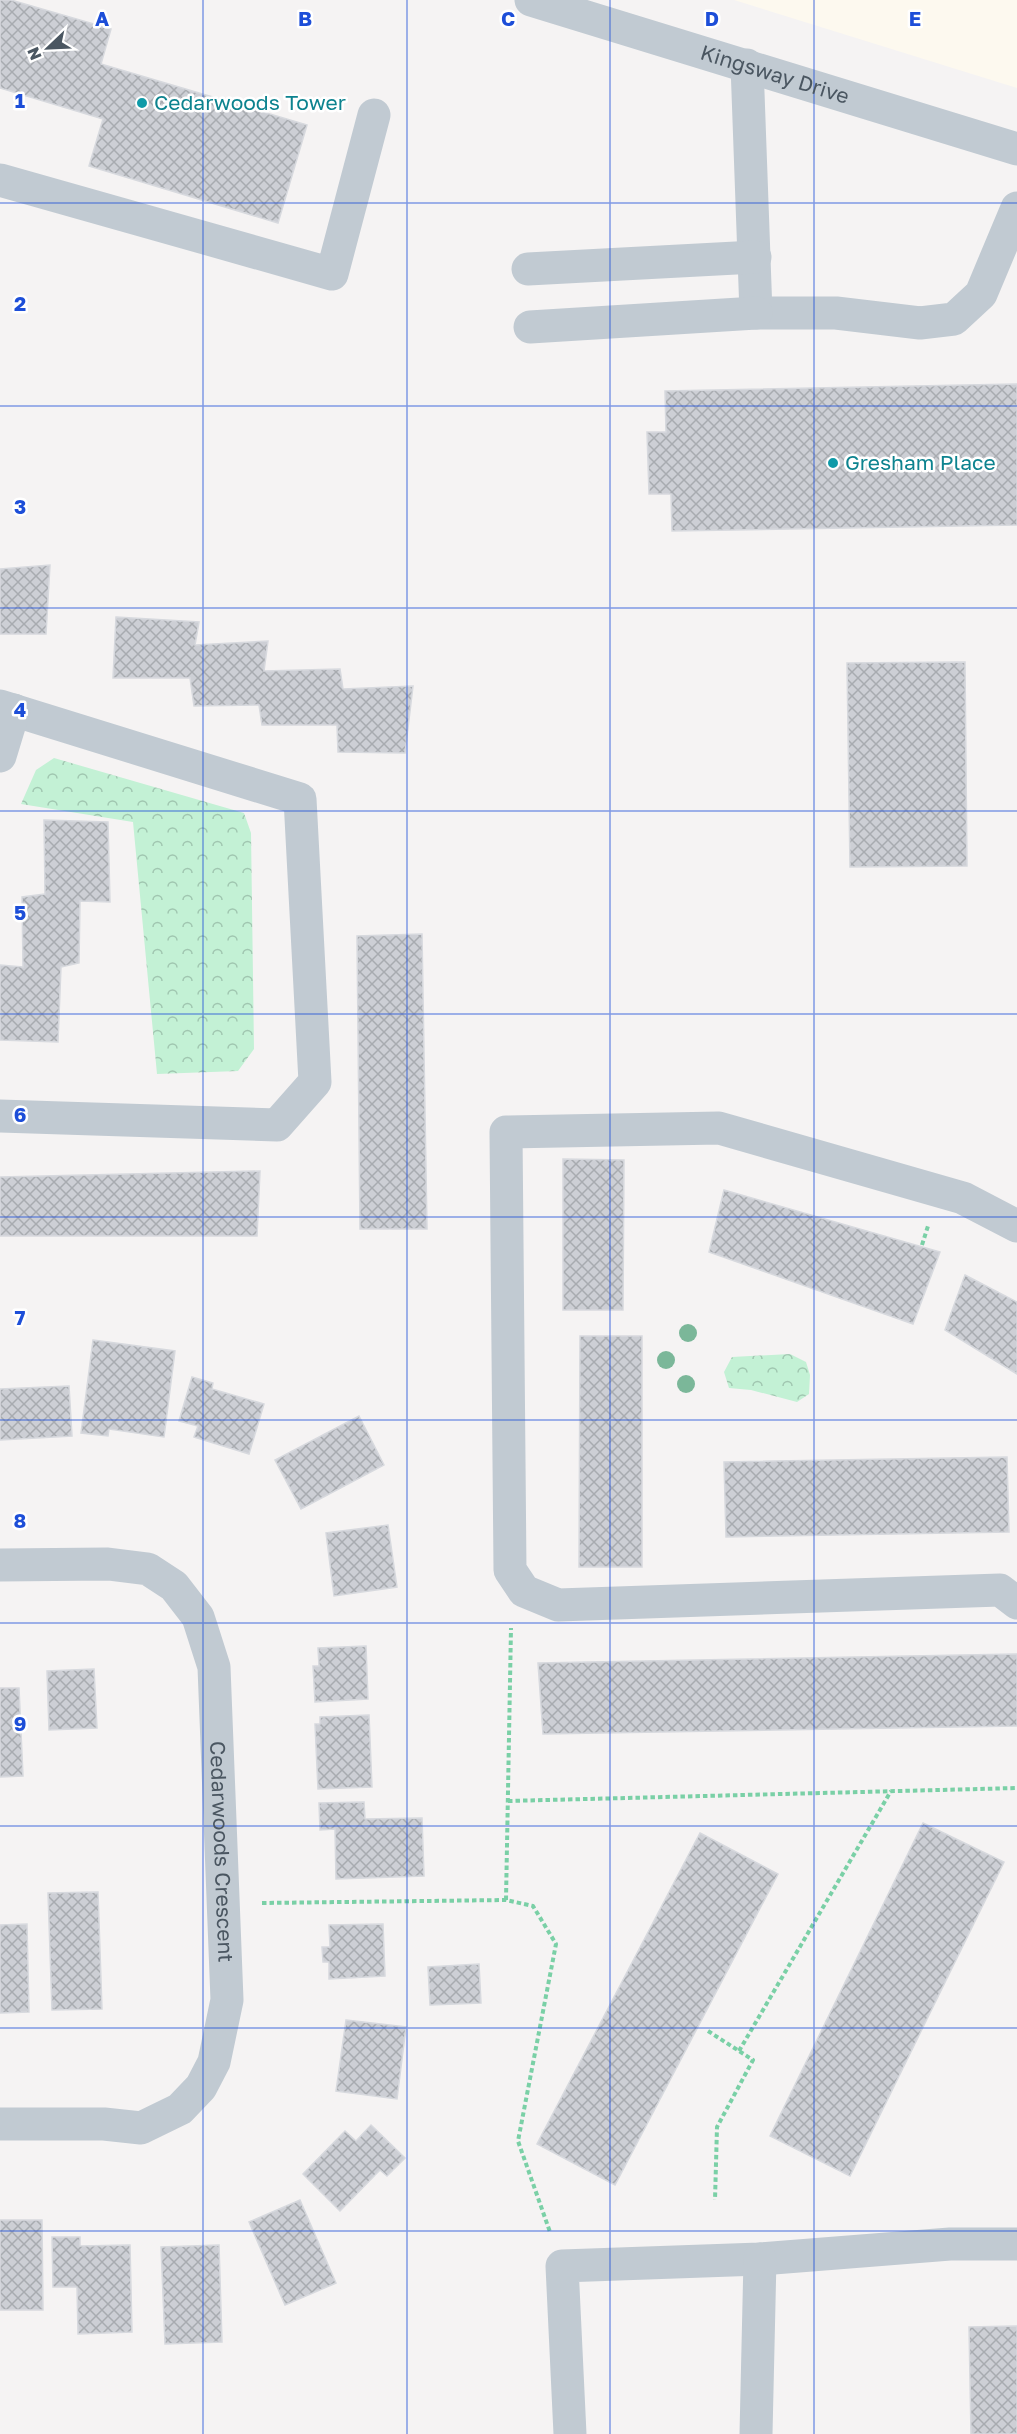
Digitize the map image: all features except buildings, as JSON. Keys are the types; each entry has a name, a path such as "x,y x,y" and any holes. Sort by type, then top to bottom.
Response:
{"street":[{"name":"Kingsway Drive","path":"531,0 1017,149"},
{"path":"747,65 756,313"},
{"path":"0,180 332,274 374,115"},
{"path":"530,327 756,313 836,313 920,323 954,319 981,294 1017,208"},
{"path":"528,269 755,257"},
{"path":"0,756 7,708 300,799 315,1082 277,1125 0,1116"},
{"path":"1017,1226 963,1198 720,1128 506,1132 510,1570 524,1591 558,1605 1000,1590 1017,1603"},
{"name":"Cedarwoods Crescent","path":"0,1565 108,1564 148,1569 174,1586 198,1617 214,1667 226,2000 214,2062 201,2087 180,2109 141,2128 104,2124 0,2124"},
{"path":"570,2434 562,2266 760,2259 950,2244 1017,2244"},
{"path":"756,2434 760,2259"}],"path":[{"path":"506,1900 511,1628 524,1591"},
{"path":"508,1801 1017,1788"},
{"path":"739,2051 891,1791"},
{"path":"223,1904 506,1900 534,1906 556,1944 518,2141 562,2266"},
{"path":"708,2031 753,2060 717,2127 715,2200"}],"shaded area":[{"path":"734,0 1017,0 1017,88"}],"green space":[{"path":"54,758 244,813 251,833 254,1049 238,1071 157,1074 133,822 21,804 36,770"},
{"path":"790,1354 806,1362 810,1375 809,1394 797,1402 751,1390 729,1388 724,1372 732,1357"}],"place":[{"name":"Cedarwoods Tower","path":"142,103"},
{"name":"Gresham Place","path":"833,463"}]}
